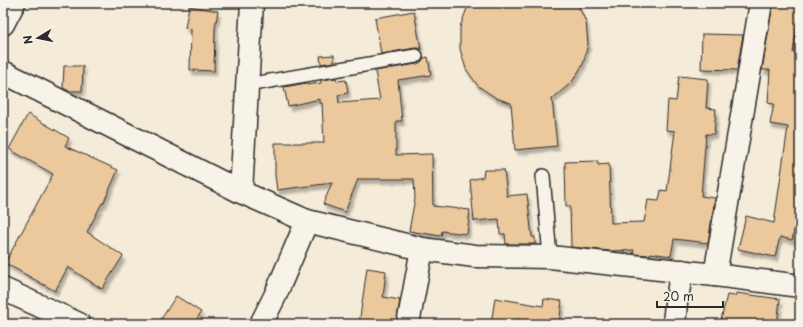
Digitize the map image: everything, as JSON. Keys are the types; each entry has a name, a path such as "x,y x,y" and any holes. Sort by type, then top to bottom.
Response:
{"street":[{"path":"3,24 14,3"},
{"path":"241,192 252,3"},
{"path":"715,275 761,3"},
{"path":"3,72 241,192 307,221 422,249 475,256 550,257 682,271 800,286"},
{"path":"261,324 275,296 307,221"},
{"path":"408,324 422,249"},
{"path":"674,324 682,271"},
{"path":"3,289 79,324"}],"lane":[{"path":"247,85 416,56"},
{"path":"543,176 550,257"}],"building":[{"path":"469,3 577,3 586,22 588,44 583,64 572,82 552,99 557,146 515,150 511,103 496,98 478,86 466,69 460,49 460,27"},
{"path":"773,3 800,3 793,53 800,55 800,231 794,230 792,240 780,237 775,257 738,249 746,216 774,223 788,127 770,124 774,104 768,103 770,70 762,70"},
{"path":"189,6 218,11 215,28 214,71 190,70 191,29 185,28"},
{"path":"414,11 421,50 415,48 381,54 375,18"},
{"path":"702,34 743,35 737,70 701,69"},
{"path":"334,55 334,62 321,64 320,56"},
{"path":"428,57 431,75 398,80 402,121 396,121 396,155 432,154 433,206 470,210 467,234 442,231 441,236 409,231 415,198 414,179 358,179 345,212 323,204 332,183 277,190 275,175 275,143 324,143 322,103 320,103 320,99 288,106 284,87 307,83 307,85 321,83 321,80 336,78 337,81 346,80 348,93 338,95 339,103 380,100 375,71 417,64 424,58"},
{"path":"64,66 83,66 82,91 69,91 63,88"},
{"path":"679,76 708,79 706,108 716,109 714,134 706,134 701,196 715,198 708,243 674,239 671,256 650,253 650,255 633,254 634,250 610,251 571,247 570,206 566,206 565,162 598,161 598,165 609,164 611,223 644,222 648,200 659,201 661,190 667,191 675,131 666,130 668,100 676,101"},
{"path":"28,114 69,138 65,146 118,170 103,204 102,203 87,232 123,256 102,289 68,267 55,291 5,263 53,174 9,149"},
{"path":"484,170 504,170 507,196 527,194 532,237 535,237 535,244 506,244 505,234 500,234 499,219 474,221 470,180 483,177"},
{"path":"367,268 386,271 383,297 400,300 396,324 359,324"},
{"path":"736,293 780,299 777,324 720,324 727,295 735,296"},
{"path":"176,296 201,312 194,324 158,324"},
{"path":"495,298 543,306 544,299 562,301 559,324 547,324 517,319 517,324 491,324"}]}
